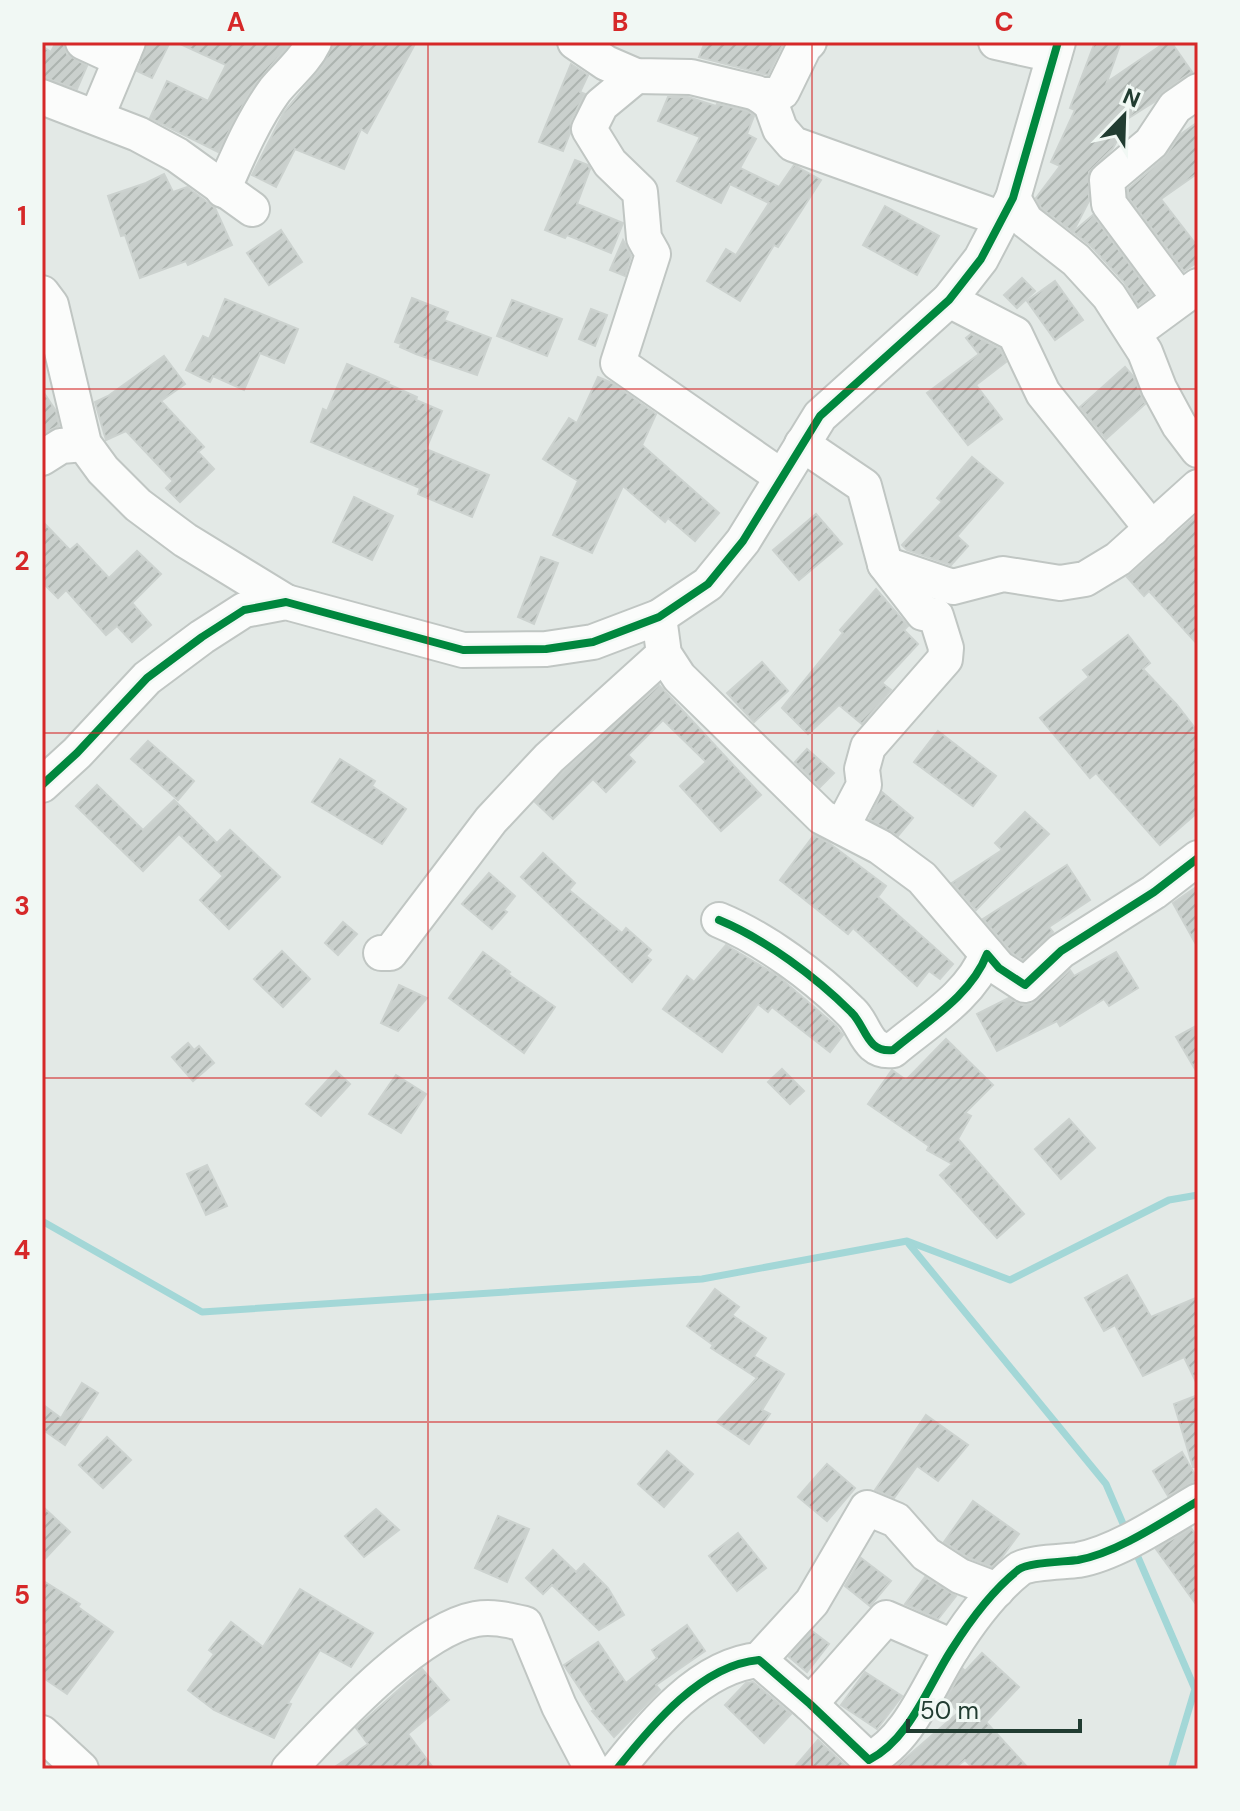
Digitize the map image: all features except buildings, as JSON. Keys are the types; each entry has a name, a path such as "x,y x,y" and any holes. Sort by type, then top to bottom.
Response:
{"street":[{"path":"83,42 109,54 125,48"},
{"path":"223,190 245,141 275,91 309,54 314,42"},
{"path":"575,42 606,63 636,76 691,77 759,95 782,92 809,42"},
{"path":"42,293 51,305 84,444 103,470 138,505 185,540 286,602 463,650 546,649 593,642 659,617 708,584 743,541 820,416 949,300 981,259 1007,208 1056,49 996,42"},
{"path":"97,116 125,48"},
{"path":"636,76 601,105 589,129 610,163 640,192 644,238 653,254 618,363 782,477"},
{"path":"1134,333 1189,292 1109,204 1107,180 1151,143 1175,107 1198,91"},
{"path":"759,95 771,104 780,129 793,144 1007,208 1076,260 1109,296 1134,333 1179,425 1198,450"},
{"path":"42,97 138,134 177,155 252,209"},
{"path":"949,300 1015,334 1043,393 1152,529"},
{"path":"42,458 61,446 84,444"},
{"path":"802,444 864,486 885,564 923,613 936,616 946,648 945,659 868,747 862,769 864,785 842,827"},
{"path":"885,564 953,587 1003,574 1060,583 1085,579 1118,559 1198,487"},
{"path":"42,783 77,753 147,678 191,645 244,610 286,602"},
{"path":"659,617 664,654 679,677 822,817 880,847 922,878 999,968 1025,985 1061,951 1154,892 1198,858"},
{"path":"381,953 390,953 491,820 539,768 664,654"},
{"path":"719,920 747,932 831,992 856,1016 862,1032 872,1045 883,1052 893,1050 968,987 987,954"},
{"path":"617,1769 638,1743 688,1693 717,1670 738,1661 759,1660 877,1763 905,1728 953,1647 997,1590 1021,1567 1089,1558 1139,1536 1198,1501"},
{"path":"759,1660 812,1602 867,1508 896,1520 926,1554 960,1576 997,1590"},
{"path":"289,1769 344,1711 447,1627 493,1618 525,1624 559,1706 592,1769"},
{"path":"810,1704 886,1618 953,1647"},
{"path":"42,1733 81,1769"}],"waterway":[{"path":"42,1221 202,1312 702,1279 907,1241 1010,1280 1169,1200 1198,1195"},
{"path":"909,1244 1106,1484 1127,1533"},
{"path":"1134,1548 1195,1689 1171,1769"}],"cycle path":[{"path":"42,785 77,753 147,678 244,610 286,602 463,650 546,649 593,642 659,617 708,584 743,541 820,416 949,300 981,259 1013,198 1058,42"},
{"path":"719,920 754,937 806,973 851,1012 872,1043 884,1050 893,1050 959,995 980,969 987,954 999,968 1025,985 1061,951 1154,892 1198,858"},
{"path":"617,1769 662,1716 698,1685 738,1664 759,1660 869,1760 883,1751 907,1725 966,1628 1018,1570 1038,1564 1078,1560 1108,1551 1198,1501"}]}
